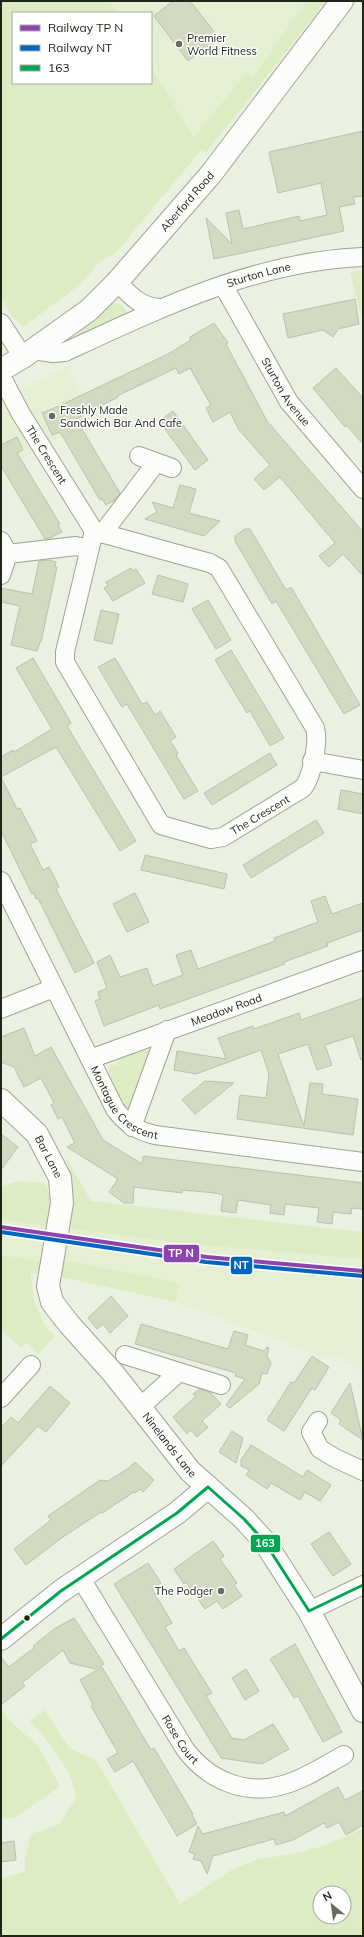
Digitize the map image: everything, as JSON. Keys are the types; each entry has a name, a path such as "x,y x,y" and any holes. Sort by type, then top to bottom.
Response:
{"street":[{"name":"Aberford Road","path":"1,370 28,354 89,310 117,282 211,174 342,1"},
{"name":"Sturton Lane","path":"28,354 65,352 159,308 223,285 300,265 330,259 363,257"},
{"path":"117,282 137,301 146,307 159,308"},
{"name":"Sturton Avenue","path":"223,285 289,402 363,489"},
{"path":"1,323 28,354"},
{"name":"The Crescent","path":"1,376 21,414 98,532 210,563 219,568 315,728 317,737 306,784 299,792 223,837 211,839 161,825 65,662 65,652 89,549 98,532"},
{"path":"98,532 164,465 139,456"},
{"path":"1,575 4,548 76,546 89,549"},
{"path":"312,761 363,770"},
{"name":"Montague Crescent","path":"1,881 115,1109 132,1127 143,1133 155,1136 363,1162"},
{"name":"Meadow Road","path":"90,1059 363,960"},
{"path":"1,1009 54,988"},
{"path":"132,1127 167,1030"},
{"name":"Bar Lane","path":"1,1100 37,1134 60,1178 62,1203 50,1277 49,1294 52,1302 69,1324 113,1373"},
{"path":"125,1355 221,1384"},
{"path":"1,1398 31,1365"},
{"path":"139,1408 179,1372"},
{"name":"Ninelands Lane","path":"113,1373 190,1471 244,1519 264,1541 309,1611 363,1711"},
{"path":"318,1421 311,1432 320,1449 363,1471"},
{"path":"1,1639 80,1577 177,1513 208,1487"},
{"name":"Rose Court","path":"80,1577 185,1750 193,1760 212,1775 223,1781 247,1788 272,1787 296,1780 344,1755"},
{"path":"309,1611 363,1585"}],"shaded area":[{"path":"1,1 109,1 116,12 12,12 12,84 152,84 152,70 194,137 247,72 252,77 271,53 306,1 326,1 206,153 201,150 116,253 101,261 78,286 23,327 12,316 1,298"},
{"path":"109,1 306,1 271,53 251,77 247,72 194,137 152,70 152,12 116,12"},
{"path":"359,270 363,277 363,325 350,272"},
{"path":"119,303 128,314 76,337 76,335 112,304"},
{"path":"67,366 92,419 1,470 1,401"},
{"path":"145,1046 147,1052 152,1051 132,1107 123,1107 110,1081 109,1075 111,1064 116,1066 120,1057"},
{"path":"66,1157 91,1201 363,1232 363,1259 191,1244 1,1220 1,1186 20,1181 45,1183 53,1204 71,1180"},
{"path":"1,1220 191,1244 363,1259 363,1372 335,1356 332,1360 176,1302 180,1283 1,1255"},
{"path":"1,1255 45,1262 42,1273 31,1273 34,1299 40,1315 55,1336 38,1354 26,1343 21,1348 1,1330"},
{"path":"61,1260 180,1283 176,1302 61,1277"},
{"path":"1,1709 8,1719 39,1747 60,1786 15,1818 1,1818"},
{"path":"45,1710 70,1749 96,1760 180,1904 233,1869 255,1860 303,1852 328,1844 363,1829 363,1936 1,1936 1,1878 25,1872 25,1859 31,1834 60,1824 76,1797 70,1776 51,1747 30,1721"}],"building":[{"path":"173,1 190,1 219,38 188,61 154,16"},
{"path":"363,131 363,196 353,197 355,204 339,207 344,231 214,259 206,218 232,244 226,213 239,210 243,229 299,216 300,221 327,215 321,183 278,193 269,152"},
{"path":"355,299 359,324 338,329 333,337 323,330 288,338 283,314"},
{"path":"214,323 228,343 226,344 267,421 363,532 363,576 343,554 329,567 324,562 319,556 335,543 280,477 264,490 254,479 270,465 239,430 230,412 213,422 206,408 211,405 190,368 179,374 176,368 117,396 118,397 76,419 120,493 115,500 106,505 102,499 100,500 60,432 52,435 42,413 168,354 191,340 190,337"},
{"path":"336,368 363,398 363,444 346,425 345,427 313,388"},
{"path":"173,411 208,460 195,470 159,421"},
{"path":"17,437 23,450 17,453 60,524 58,525 62,532 50,538 45,539 1,466 1,445"},
{"path":"180,485 196,489 189,513 220,521 204,536 145,519 157,512 152,502 173,508"},
{"path":"245,529 250,529 286,590 291,587 360,705 344,714 276,601 272,604 235,541 235,536"},
{"path":"48,560 56,562 55,567 57,567 41,642 37,651 11,645 20,606 1,602 1,588 32,594 39,561"},
{"path":"131,568 133,571 136,569 145,583 113,601 104,588 108,586 106,582"},
{"path":"158,575 188,584 183,602 152,594"},
{"path":"208,600 231,640 216,649 192,609"},
{"path":"101,610 119,614 112,644 94,640"},
{"path":"231,650 284,738 270,746 250,711 247,713 215,660"},
{"path":"33,658 71,723 67,726 136,841 120,851 56,747 1,777 1,757 13,750 14,752 52,729 16,668"},
{"path":"115,658 142,704 147,702 155,715 160,711 176,737 170,741 178,753 176,755 198,791 184,799 127,704 122,707 98,667"},
{"path":"270,753 277,765 212,805 204,793"},
{"path":"1,777 17,809 20,808 37,841 30,844 43,870 49,867 59,887 56,889 94,963 75,973 38,898 36,899 34,893 32,894 1,831"},
{"path":"341,790 363,794 363,814 338,809"},
{"path":"316,820 324,833 251,878 243,865"},
{"path":"145,855 227,874 224,889 141,870"},
{"path":"135,893 149,922 127,932 113,904"},
{"path":"325,896 332,914 363,903 363,930 327,943 328,946 284,962 285,964 160,1009 159,1005 104,1026 95,1001 100,999 98,992 107,988 97,962 110,955 120,977 147,968 153,986 183,975 176,955 191,950 198,969 275,941 274,938 318,922 311,901"},
{"path":"363,998 363,1059 361,1060 353,1036 325,1045 332,1065 317,1070 308,1044 278,1054 304,1126 310,1083 323,1084 322,1094 358,1099 353,1135 237,1119 240,1095 266,1098 269,1074 261,1050 196,1074 174,1070 177,1051 226,1059 218,1038 253,1026 254,1029 299,1013 301,1020"},
{"path":"24,1028 35,1056 51,1047 103,1140 142,1164 143,1156 363,1183 363,1209 352,1208 351,1214 333,1212 332,1224 317,1222 319,1208 285,1204 284,1215 270,1213 271,1205 238,1200 236,1213 221,1211 223,1195 182,1190 182,1193 134,1187 133,1203 124,1203 109,1192 118,1179 67,1147 75,1143 62,1117 58,1119 51,1105 54,1103 41,1078 24,1087 14,1067 1,1062 1,1037"},
{"path":"205,1081 234,1083 195,1114 182,1100"},
{"path":"1,1134 18,1147 1,1170"},
{"path":"111,1296 128,1316 110,1333 103,1324 97,1329 88,1318"},
{"path":"141,1324 228,1349 234,1331 248,1335 245,1345 264,1351 267,1347 269,1348 267,1356 271,1363 267,1374 262,1373 259,1384 230,1408 226,1405 245,1379 235,1376 236,1373 135,1344"},
{"path":"312,1356 329,1367 315,1390 312,1388 284,1431 267,1420 291,1382 294,1383"},
{"path":"350,1383 363,1440 339,1424 341,1420 331,1413"},
{"path":"50,1386 70,1403 46,1432 38,1426 1,1466 1,1428 11,1417 18,1423"},
{"path":"199,1389 211,1393 221,1404 202,1421 208,1427 197,1437 191,1430 187,1434 173,1417 196,1396 193,1394"},
{"path":"232,1431 243,1438 236,1463 219,1452"},
{"path":"251,1445 303,1477 307,1470 331,1485 320,1501 305,1492 300,1500 271,1483 267,1489 246,1475 249,1470 241,1466 241,1460"},
{"path":"135,1462 154,1480 143,1492 140,1489 102,1513 101,1512 63,1537 26,1565 14,1549 51,1520 48,1516 100,1480 108,1481 129,1468"},
{"path":"329,1532 351,1564 333,1576 311,1544"},
{"path":"213,1541 224,1556 220,1559 237,1583 234,1585 242,1596 223,1609 217,1601 205,1609 186,1582 184,1584 174,1569"},
{"path":"148,1563 161,1583 152,1589 172,1623 165,1627 179,1651 184,1648 212,1693 206,1696 232,1738 244,1740 273,1724 289,1749 262,1764 221,1758 114,1584"},
{"path":"74,1618 104,1664 95,1669 70,1663 63,1650 22,1683 25,1686 1,1705 1,1657 9,1667 35,1647 33,1646 54,1629"},
{"path":"295,1644 342,1732 323,1742 298,1696 294,1698 270,1659"},
{"path":"102,1667 151,1750 154,1748 193,1814 192,1815 197,1824 177,1836 133,1761 115,1772 107,1759 118,1753 91,1706 93,1704 80,1680"},
{"path":"246,1669 259,1691 245,1700 232,1678"},
{"path":"338,1787 345,1800 363,1791 363,1825 346,1835 339,1822 327,1828 324,1823 293,1840 276,1845 274,1839 213,1856 207,1874 201,1861 193,1859 195,1854 189,1852 198,1826 203,1834 284,1812 285,1816"},
{"path":"14,1841 16,1860 1,1862 1,1843"}],"transit line":[{"path":"1,1227 207,1257 363,1271"},
{"name":"163","path":"208,1487 244,1519 264,1541 309,1611"},
{"name":"163","path":"1,1639 61,1591 177,1513 208,1487"},
{"name":"163","path":"309,1611 363,1585"}],"rail line":[{"name":"NT","path":"1,1232 206,1262 363,1276"}],"place":[{"name":"Premier World Fitness","path":"179,44"},
{"name":"Freshly Made Sandwich Bar And Cafe","path":"52,416"},
{"name":"The Podger","path":"221,1591"}]}
